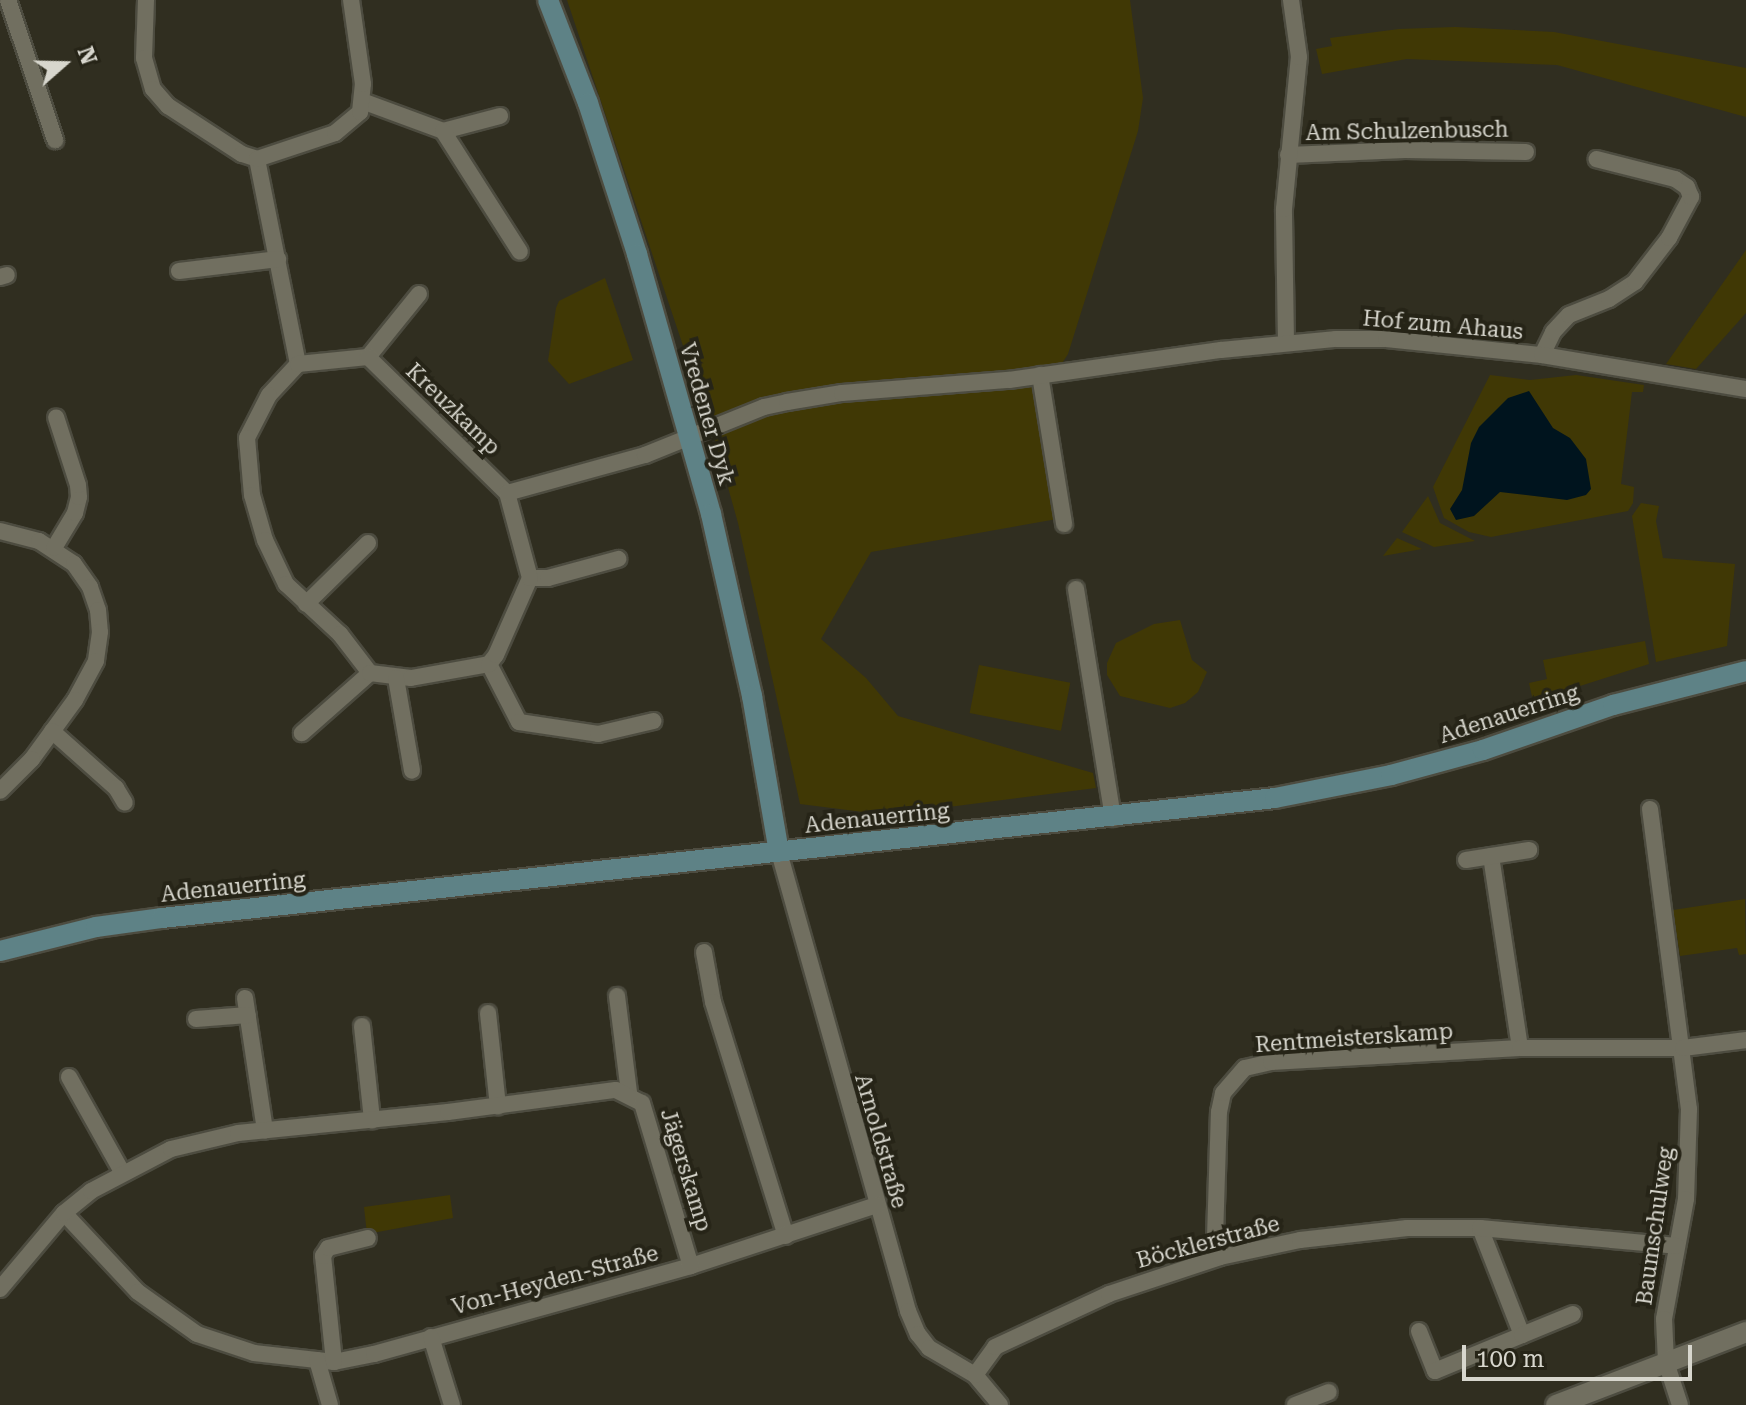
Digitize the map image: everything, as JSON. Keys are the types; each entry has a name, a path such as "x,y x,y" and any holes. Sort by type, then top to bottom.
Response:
{"main road":[{"name":"Vredener Dyk","path":"548,0 593,118 689,438 730,592 779,852"},
{"name":"Adenauerring","path":"0,951 96,927 162,918 1113,818 1275,798 1359,783 1483,750 1613,705 1746,671"}],"street":[{"path":"8,0 55,140"},
{"path":"146,0 144,58 153,89 168,106 258,167 298,364"},
{"path":"258,167 335,133 360,112 363,84 351,0"},
{"name":"Am Schulzenbusch","path":"1286,342 1284,209 1299,70 1291,0"},
{"path":"362,101 443,131 500,116"},
{"path":"443,131 520,252"},
{"name":"Am Schulzenbusch","path":"1288,155 1405,150 1526,152"},
{"path":"1542,355 1553,332 1569,315 1609,299 1635,282 1669,238 1687,210 1691,197 1687,187 1675,179 1596,159"},
{"path":"179,271 278,259"},
{"path":"419,294 368,357 298,364 269,395 247,438 252,495 275,566 306,604 340,634 370,673 396,678 489,664 496,655 530,578 507,493 645,455 689,438"},
{"name":"Hof zum Ahaus","path":"689,438 764,407 812,397 1040,375 1286,342 1386,339 1542,355 1746,389"},
{"name":"Kreuzkamp","path":"368,357 507,493"},
{"path":"1040,375 1064,524"},
{"path":"54,548 75,513 79,497 56,417"},
{"path":"0,531 54,548 74,564 90,587 98,610 100,632 96,661 86,683 32,759 0,791"},
{"path":"306,604 368,543"},
{"path":"530,578 548,578 618,559"},
{"path":"1076,589 1113,818"},
{"path":"489,664 519,722 598,734 654,721"},
{"path":"302,733 370,673"},
{"path":"396,678 412,771"},
{"path":"52,731 116,788 125,803"},
{"path":"1650,809 1683,1048"},
{"path":"1466,860 1529,850"},
{"name":"Arnoldstraße","path":"779,852 876,1205 918,1334 942,1359 975,1375 1000,1405"},
{"path":"1491,856 1520,1048"},
{"path":"704,952 713,1002 786,1236"},
{"name":"Jägerskamp","path":"617,996 629,1093"},
{"path":"196,1019 247,1006 265,1130"},
{"path":"488,1013 498,1106"},
{"path":"362,1026 372,1120"},
{"name":"Rentmeisterskamp","path":"1220,1257 1215,1238 1219,1112 1223,1093 1245,1068 1271,1062 1520,1048 1683,1048 1746,1040"},
{"name":"Baumschulweg","path":"1680,1405 1666,1362 1664,1319 1690,1160 1683,1048"},
{"path":"69,1077 122,1172"},
{"name":"Jägerskamp","path":"0,1289 64,1213 122,1172 171,1149 265,1130 498,1106 616,1090 629,1093 642,1103 691,1266"},
{"name":"Von-Heyden-Straße","path":"64,1213 138,1292 197,1334 254,1353 326,1361 431,1337 691,1266 876,1205"},
{"name":"Böcklerstraße","path":"975,1375 995,1347 1124,1288 1220,1257 1336,1233 1407,1228 1480,1228 1676,1246"},
{"path":"1480,1228 1522,1335"},
{"path":"330,1405 323,1256 328,1248 368,1238"},
{"path":"1419,1331 1435,1371 1573,1314"},
{"path":"1556,1405 1746,1332"},
{"path":"431,1337 452,1405"},
{"path":"1295,1405 1329,1392"}],"shaded area":[{"path":"567,0 1130,0 1143,98 1138,131 1068,354 1046,388 1057,519 871,552 821,639 866,678 898,716 1093,773 1096,788 887,815 800,804 738,523 715,441"},
{"path":"1455,27 1554,32 1746,68 1746,117 1557,65 1407,59 1322,74 1316,49 1332,46 1330,38 1399,29"},
{"path":"1746,250 1746,313 1696,369 1666,364"},
{"path":"605,278 633,360 569,384 548,361 556,308 559,301"},
{"path":"1490,375 1530,380 1576,375 1644,385 1643,392 1632,392 1621,484 1634,487 1633,503 1628,511 1491,537 1469,532 1444,518 1433,487"},
{"path":"1428,496 1440,523 1475,541 1434,547 1402,532"},
{"path":"1641,503 1659,506 1656,521 1663,558 1735,564 1727,646 1656,662 1632,516"},
{"path":"1397,538 1422,549 1383,556"},
{"path":"1180,620 1192,660 1207,672 1198,692 1185,703 1170,708 1120,696 1107,675 1107,663 1116,643 1154,624"},
{"path":"1645,641 1649,664 1533,701 1529,683 1547,679 1543,660"},
{"path":"979,665 1070,683 1061,731 970,713"},
{"path":"1745,899 1746,954 1739,955 1737,948 1680,956 1673,910"},
{"path":"450,1195 453,1218 367,1234 364,1207"}],"water":[{"path":"1529,391 1553,428 1570,438 1586,459 1591,489 1586,495 1567,500 1500,492 1474,516 1456,520 1450,509 1462,490 1471,443 1479,427 1508,398"}]}
